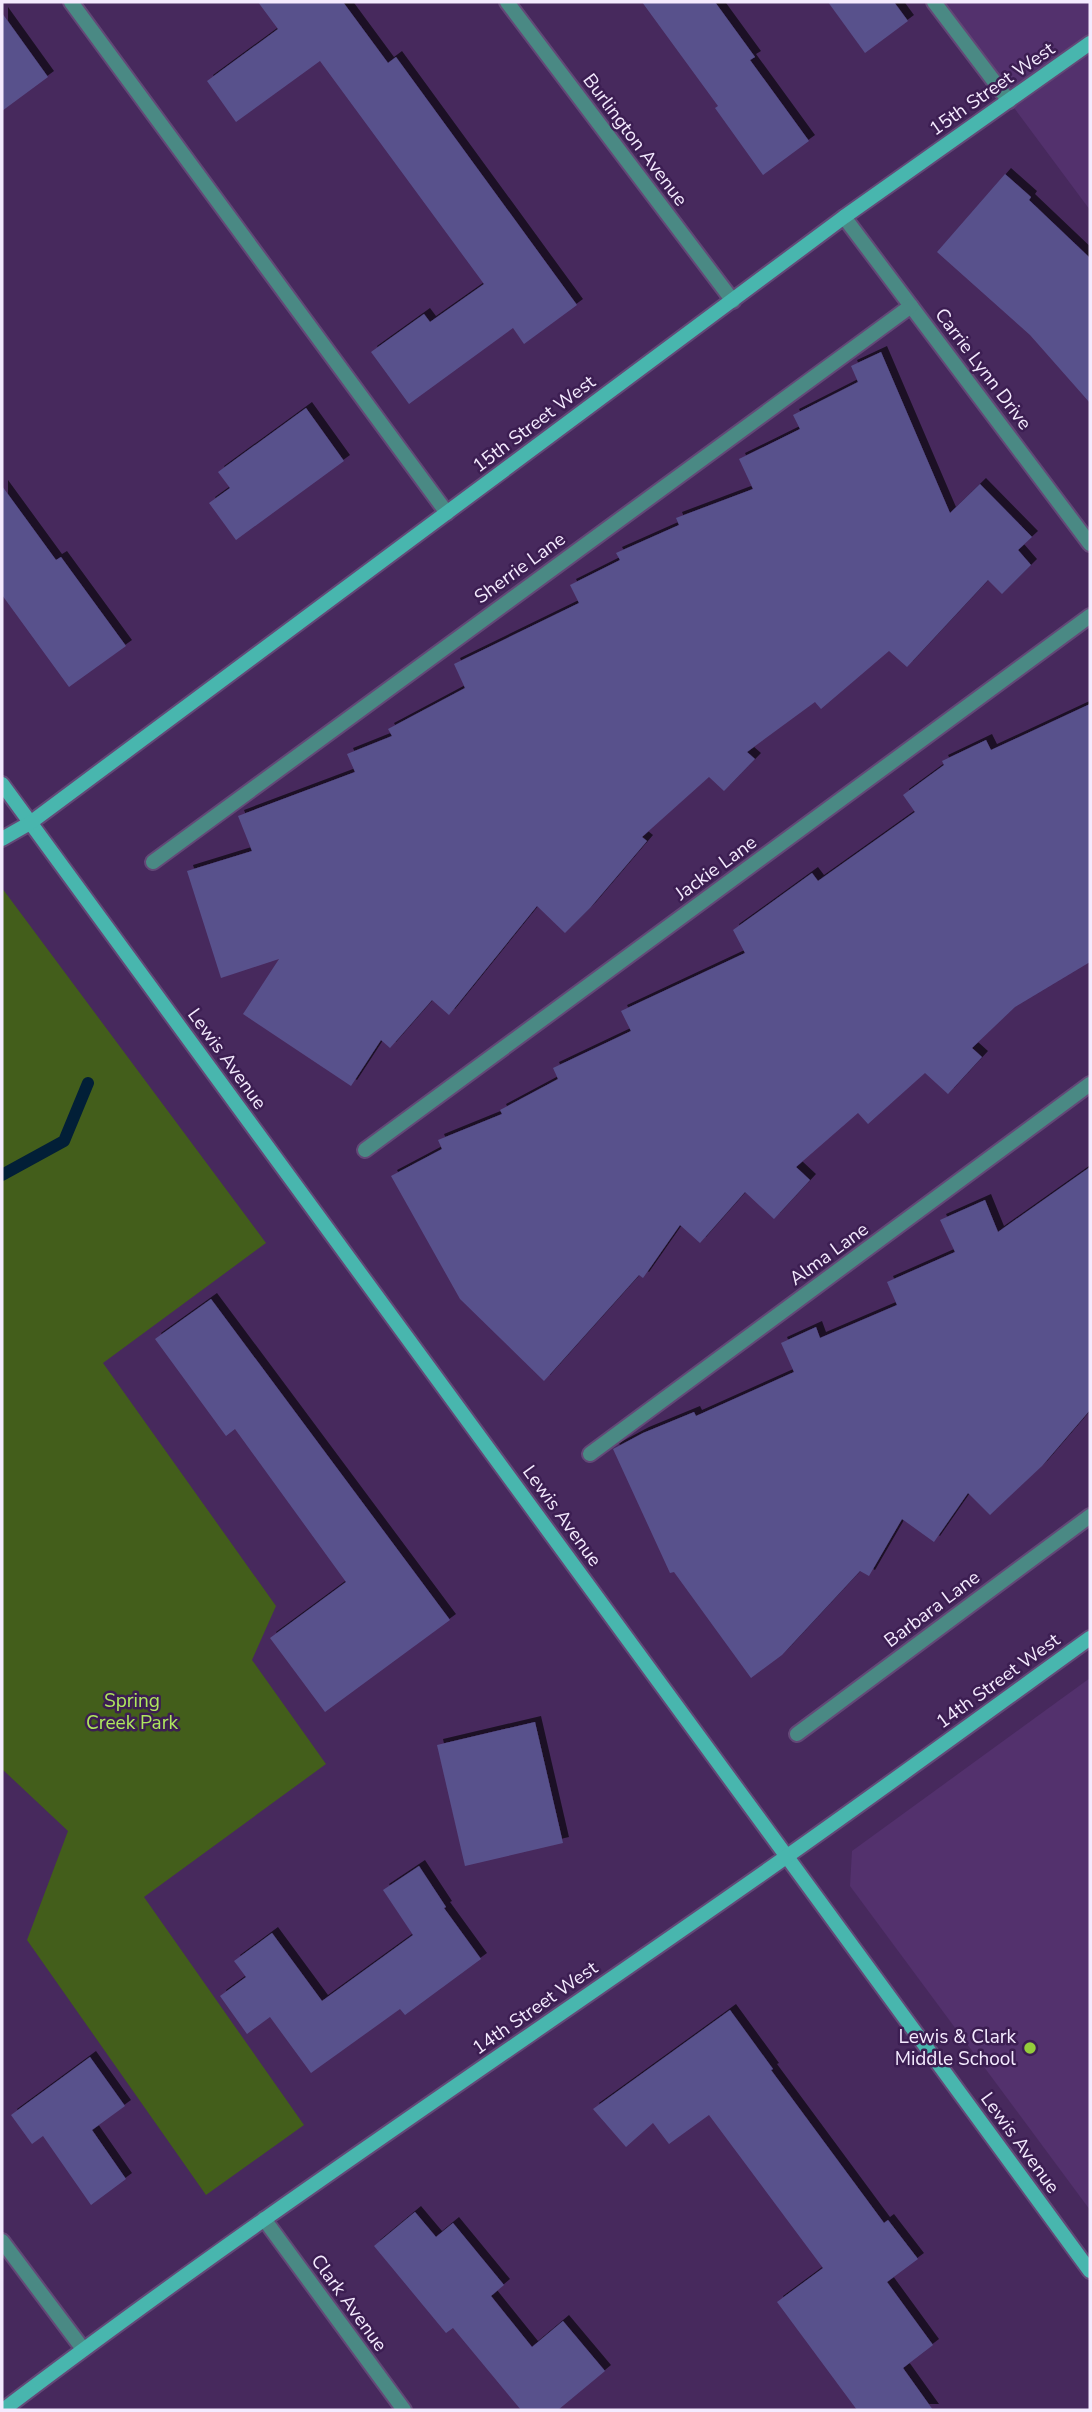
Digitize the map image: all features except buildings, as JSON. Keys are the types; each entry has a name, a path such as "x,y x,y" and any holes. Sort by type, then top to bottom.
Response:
{"street":[{"path":"71,2 447,513"},
{"name":"Burlington Avenue","path":"507,2 733,301"},
{"path":"934,2 1009,101"},
{"name":"15th Street West","path":"2,839 30,823 844,217 1090,43"},
{"name":"Carrie Lynn Drive","path":"844,217 1090,544"},
{"name":"Sherrie Lane","path":"153,862 911,306"},
{"name":"Jackie Lane","path":"365,1150 1090,616"},
{"name":"Lewis Avenue","path":"2,784 1090,2271"},
{"name":"Alma Lane","path":"590,1454 1090,1084"},
{"name":"Barbara Lane","path":"797,1734 1090,1516"},
{"name":"14th Street West","path":"3,2410 264,2219 787,1857 1090,1638"},
{"name":"Clark Avenue","path":"264,2219 404,2410"},
{"path":"2,2241 83,2349"}],"shaded area":[{"path":"934,2 1090,2 1090,210 1009,101"},
{"name":"Lewis & Clark Middle School","path":"1090,1678 1090,2210 850,1886 852,1851"}],"green space":[{"name":"Spring Creek Park","path":"2,888 266,1243 103,1363 276,1606 252,1660 326,1764 144,1897 304,2125 206,2195 27,1940 68,1831 2,1769"}],"waterway":[{"path":"2,1175 64,1141 88,1083"}],"place":[{"name":"Lewis & Clark Middle School","path":"1030,2048"}]}
